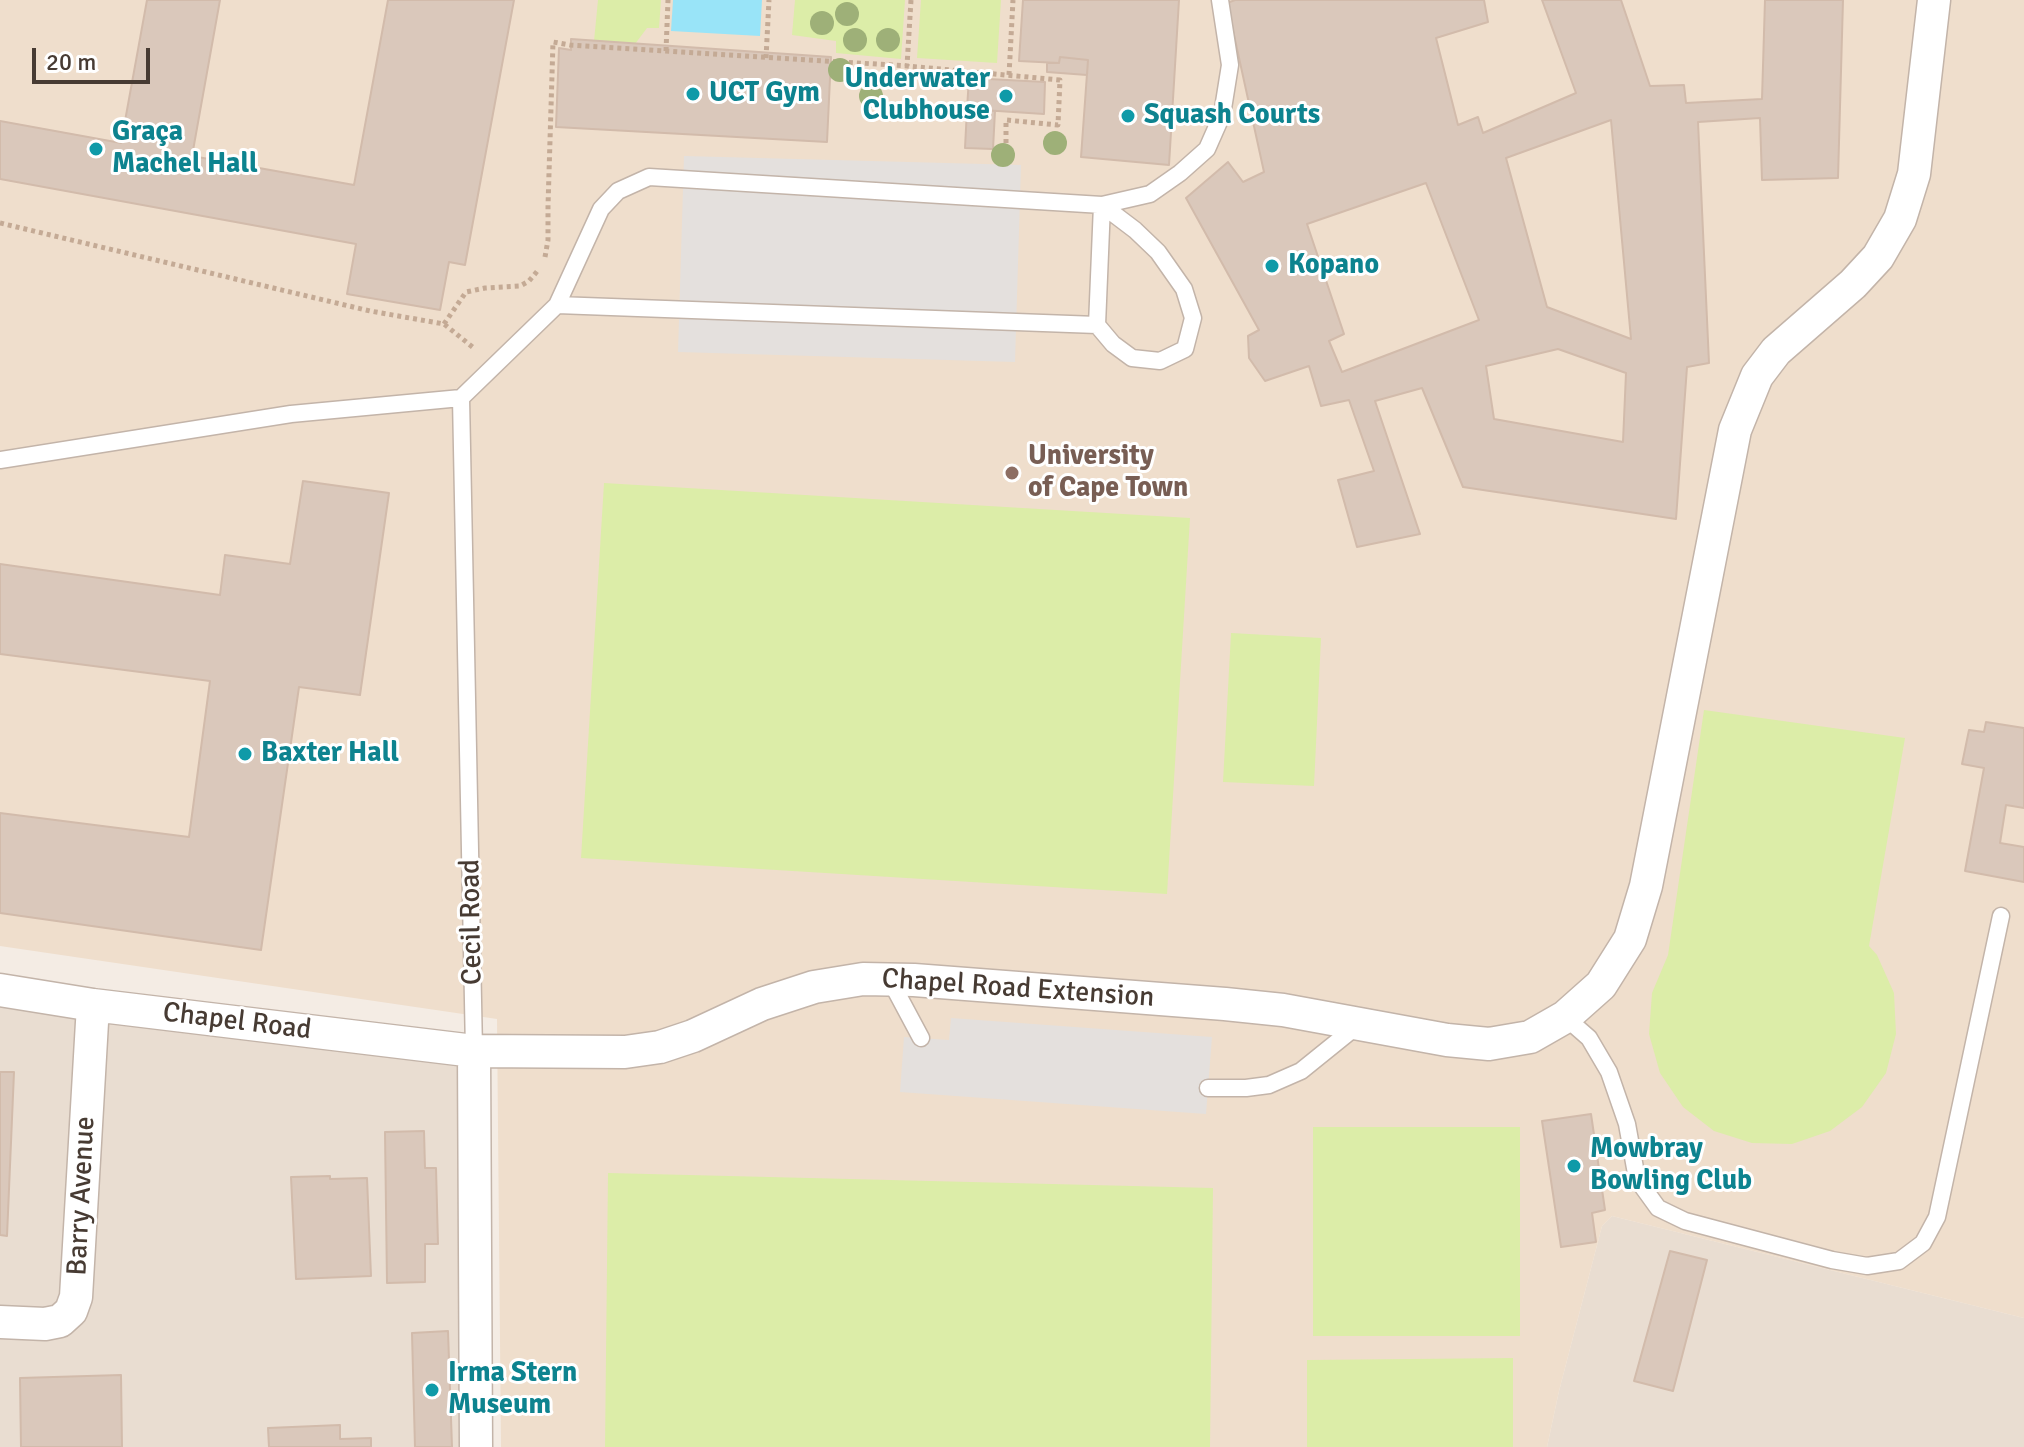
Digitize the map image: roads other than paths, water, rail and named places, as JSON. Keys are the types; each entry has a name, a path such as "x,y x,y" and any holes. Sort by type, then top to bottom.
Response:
{"street":[{"name":"Chapel Road Extension","path":"474,1051 625,1052 660,1047 693,1036 762,1004 814,987 863,979 914,980 1283,1010 1447,1040 1489,1044 1530,1037 1565,1017 1601,985 1630,939 1646,886 1735,430 1757,376 1776,351 1853,284 1878,257 1900,219 1914,174 1934,0"},
{"name":"Chapel Road","path":"0,990 93,1005 474,1051"},
{"name":"Barry Avenue","path":"0,1322 45,1324 60,1321 71,1311 76,1297 93,1005"},
{"name":"Cecil Road","path":"474,1051 476,1447"}],"lane":[{"path":"0,460 291,414 461,398 557,305 601,209 618,191 649,177 1102,205 1150,194 1207,149 1222,115 1230,65 1220,0"},
{"path":"1102,205 1158,252 1184,289 1193,318 1185,349 1160,361 1132,358 1113,344 1097,325 1102,205"},
{"path":"557,305 1097,325"},
{"name":"Cecil Road","path":"461,398 474,1051"},
{"path":"1565,1017 1589,1038 1609,1072 1627,1124 1637,1179 1658,1208 1685,1221 1832,1260 1867,1266 1899,1261 1923,1243 1937,1217 2001,916"},
{"path":"890,980 921,1038"},
{"path":"1208,1088 1269,1085 1301,1071 1359,1024"}],"water":[{"path":"673,0 762,0 760,36 671,31"}],"place":[{"name":"UCT Gym","path":"693,94"},
{"name":"Underwater Clubhouse","path":"1006,96"},
{"name":"Squash Courts","path":"1128,116"},
{"name":"Graça Machel Hall","path":"96,149"},
{"name":"Kopano","path":"1272,266"},
{"name":"University of Cape Town","path":"1012,473"},
{"name":"Baxter Hall","path":"245,754"},
{"name":"Mowbray Bowling Club","path":"1574,1166"},
{"name":"Irma Stern Museum","path":"432,1390"}]}
